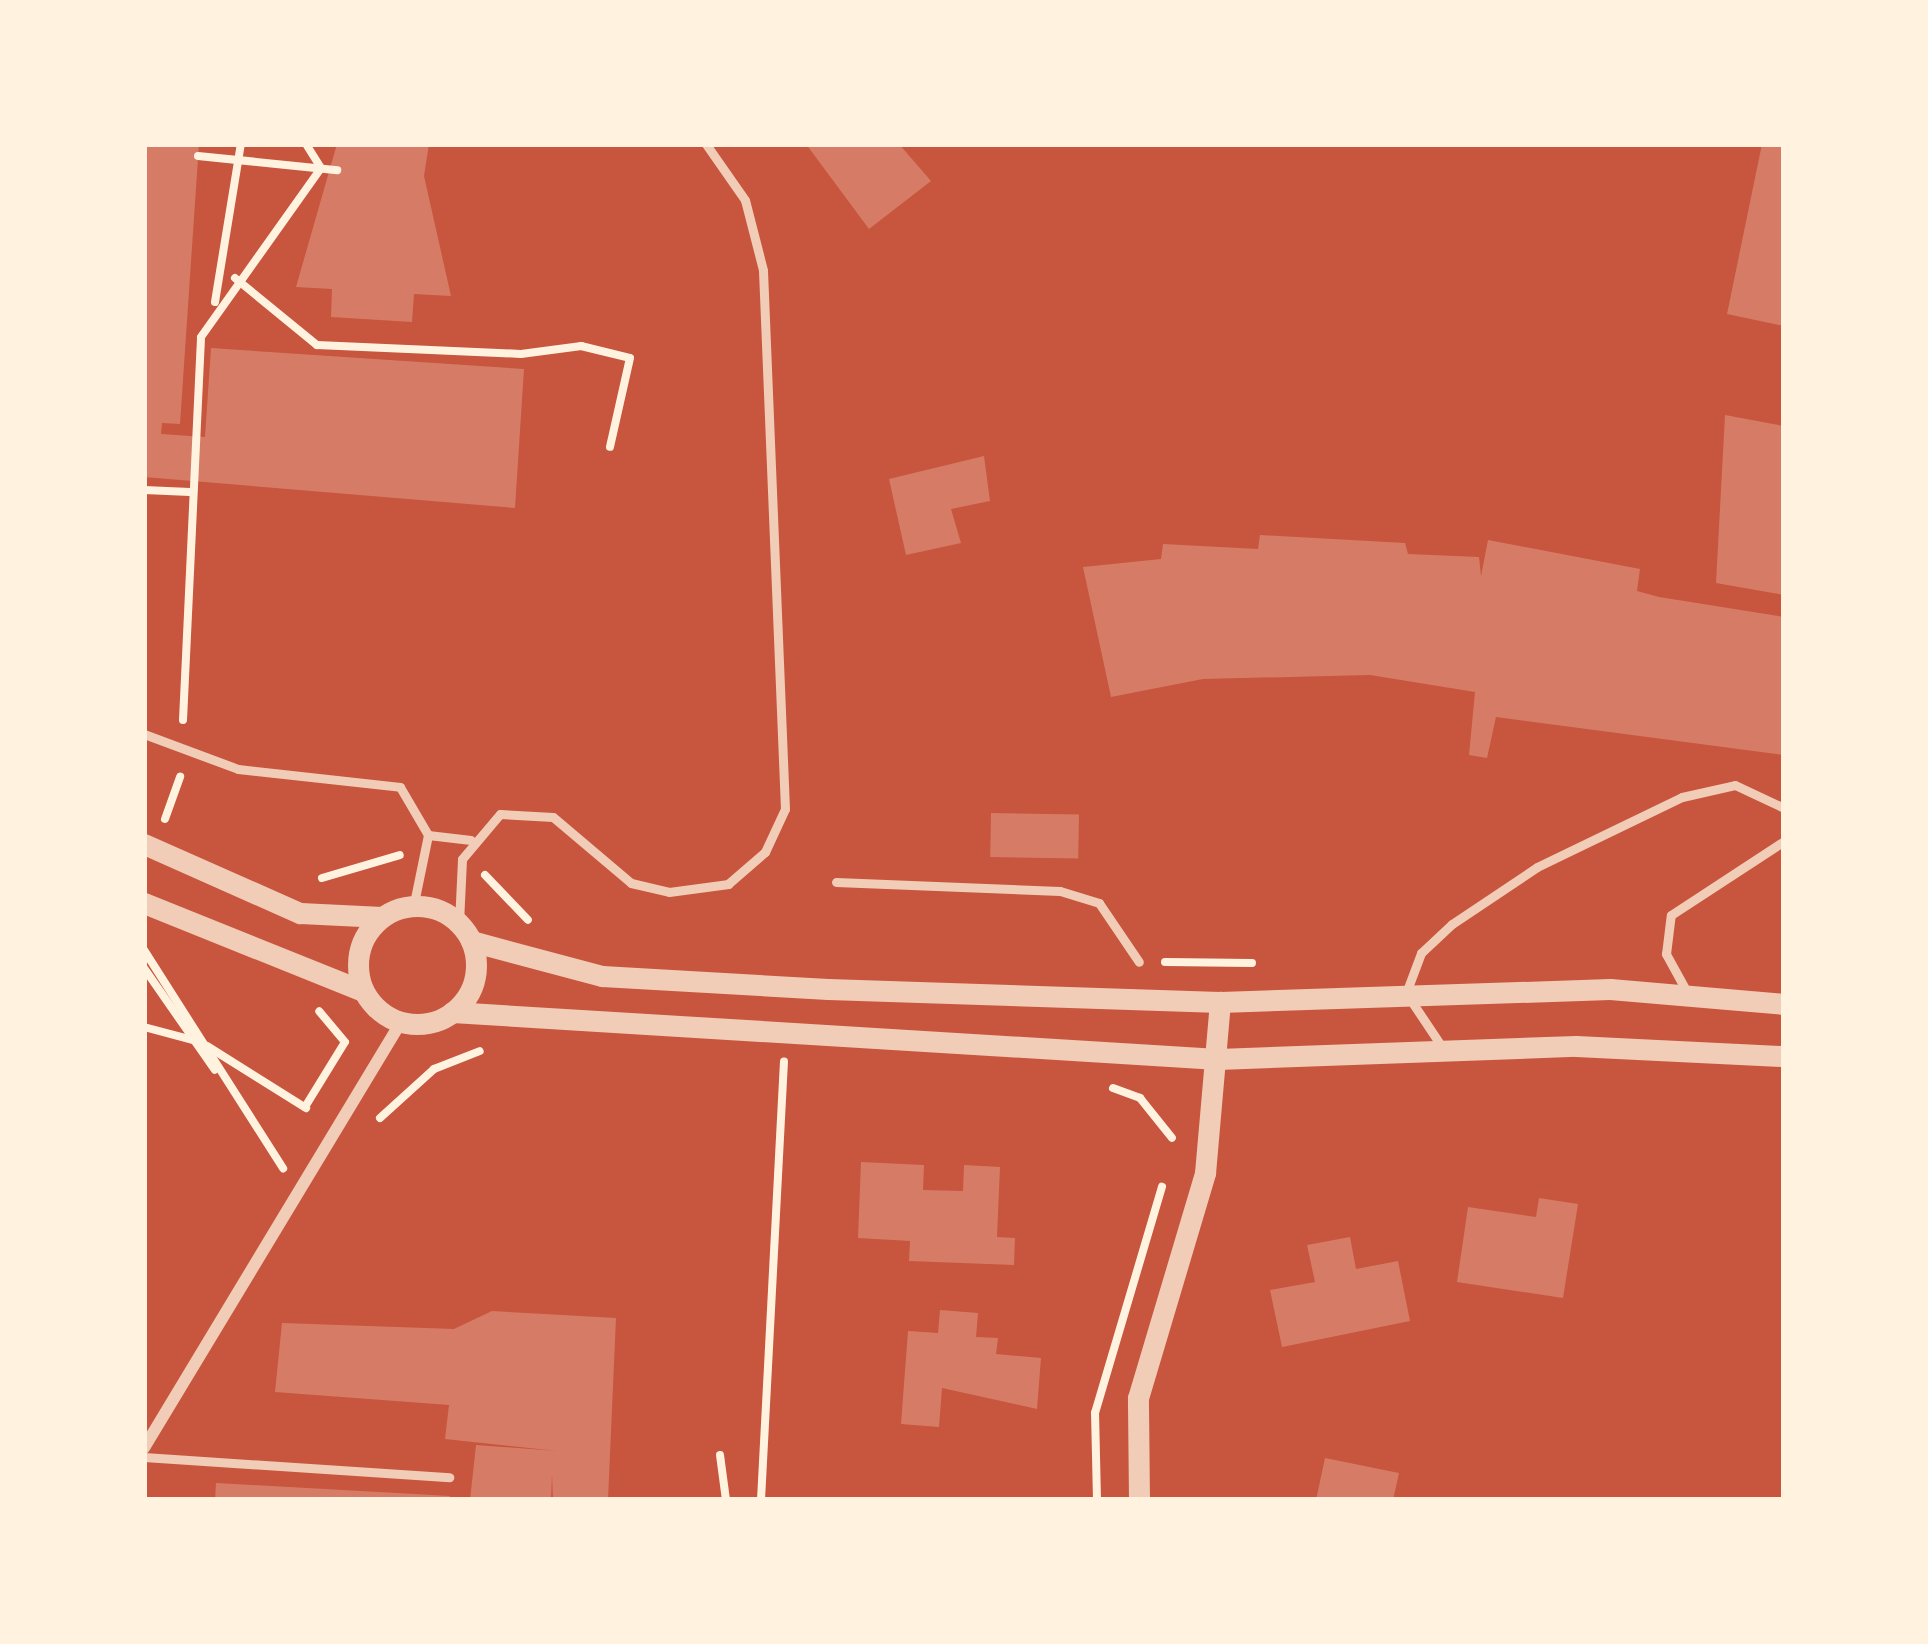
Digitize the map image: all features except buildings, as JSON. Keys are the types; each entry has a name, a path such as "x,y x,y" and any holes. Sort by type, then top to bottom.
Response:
{"street":[{"path":"148,846 301,913 382,916 413,908 465,932 602,976 1220,1002 1406,993 1689,997 1784,1004"},
{"path":"144,903 363,991 400,1022"},
{"path":"363,991 358,958 382,916"},
{"path":"452,1012 473,982 465,932"},
{"path":"1139,1500 1138,1398 1205,1172 1220,1002"},
{"path":"144,1453 400,1022 452,1012 520,1012 784,1036 1218,1060 1445,1051 1784,1056"}],"lane":[{"path":"465,932 471,840 500,814 539,812 641,889 688,890 728,884 765,852 785,809 763,271 745,200 706,144"},
{"path":"144,734 250,771 387,782 417,802 428,835 413,908"},
{"path":"1445,1051 1406,993 1436,936 1556,858 1703,790 1735,785 1784,808"},
{"path":"428,835 471,840"},
{"path":"1689,997 1666,954 1671,915 1784,841"},
{"path":"836,882 1060,890 1099,903 1139,962"},
{"path":"144,1453 449,1477"}],"path":[{"path":"148,846 164,820 182,751 190,492 201,337 214,304 241,144"},
{"path":"306,144 321,168"},
{"path":"198,156 337,170"},
{"path":"214,304 321,168"},
{"path":"235,278 317,345 521,354 581,346 630,358 610,447"},
{"path":"144,490 190,492"},
{"path":"144,812 184,830"},
{"path":"308,882 409,858"},
{"path":"144,932 158,937"},
{"path":"144,950 297,1190"},
{"path":"144,968 297,1190"},
{"path":"305,1107 345,1042 308,1004"},
{"path":"382,1116 460,1054 510,1046 520,1012"},
{"path":"144,1027 209,1046 337,1130"},
{"path":"761,1500 784,1036"},
{"path":"761,1058 806,1061"},
{"path":"1092,1081 1141,1098 1172,1151"},
{"path":"1097,1500 1094,1413 1172,1166"},
{"path":"720,1456 726,1500"}]}
